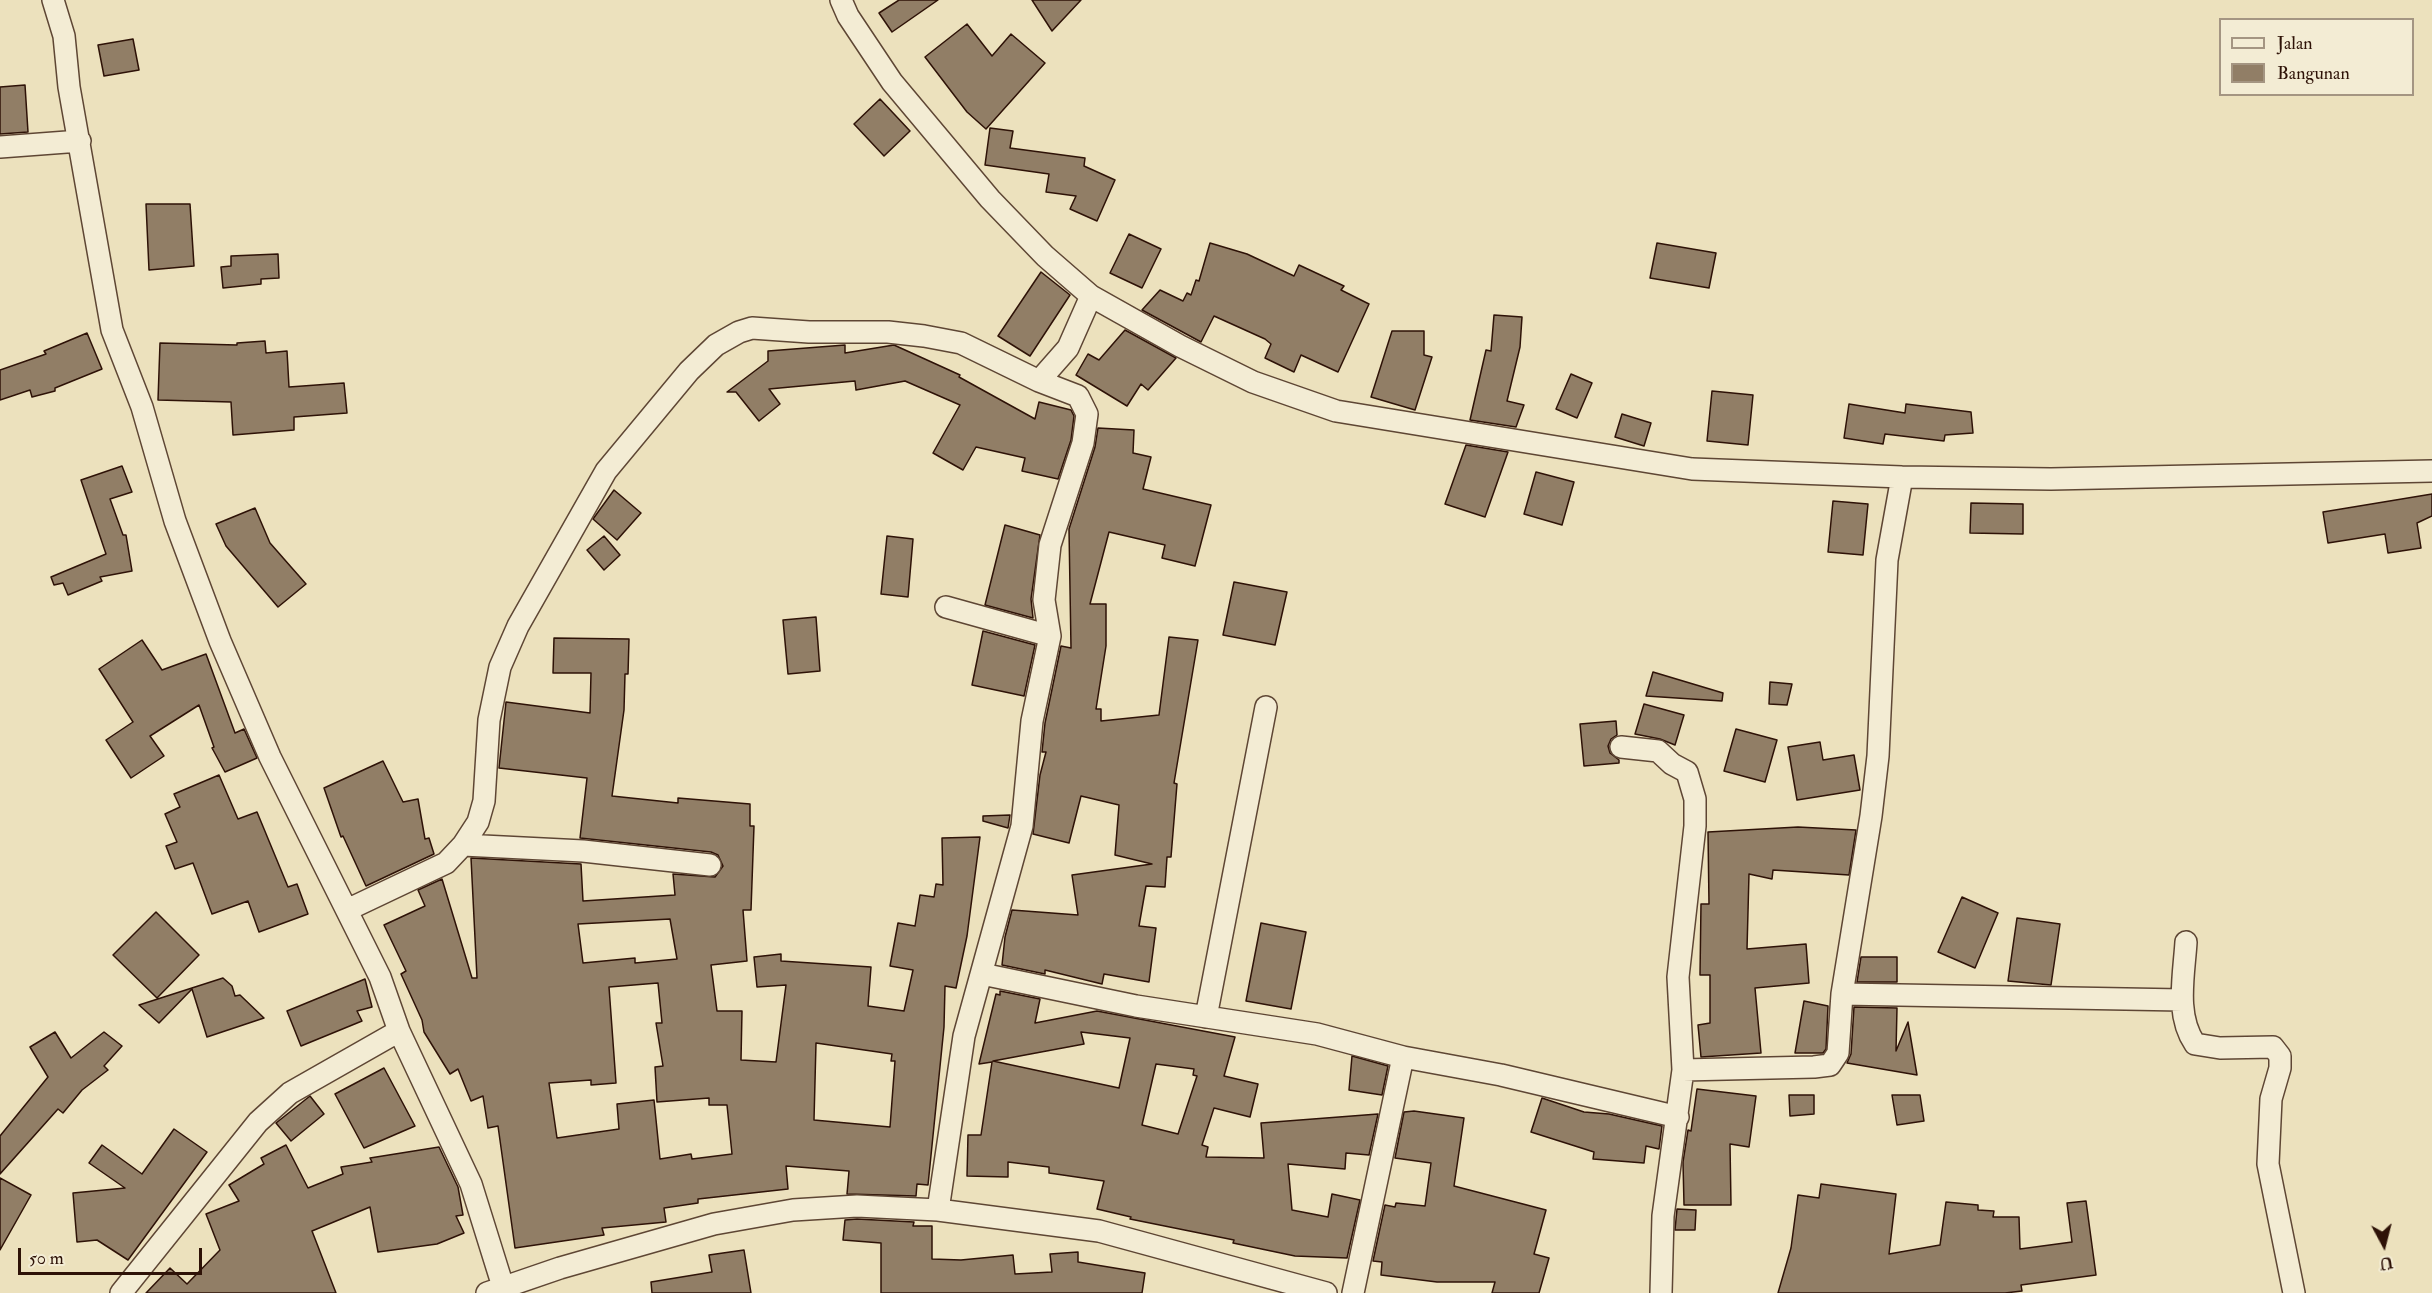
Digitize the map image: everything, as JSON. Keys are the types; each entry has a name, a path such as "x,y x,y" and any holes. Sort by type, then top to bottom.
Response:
{"street":[{"path":"53,0 64,36 69,87 112,330 142,407 175,520 220,641 270,757 380,977 399,1031 471,1184 498,1292 560,1268 714,1224 794,1210 857,1206 938,1210 1099,1231 1326,1293"},
{"path":"841,0 848,16 892,82 990,199 1045,256 1091,296 1180,346 1253,382 1336,411 1692,469 1902,477 2052,479 2432,471"},
{"path":"0,147 80,141"},
{"path":"1039,381 1068,348 1091,296"},
{"path":"347,910 446,863 463,845 478,822 484,801 489,720 500,667 518,626 606,471 682,380 716,345 739,332 752,328 809,332 888,332 924,336 961,343 1039,381 1078,396 1087,414 1083,443 1050,545 1044,600 1050,636 1032,722 1022,826 964,1036 938,1210"},
{"path":"1683,1070 1830,1065 1838,1053 1842,994 1878,756 1887,560 1902,477"},
{"path":"946,607 1050,636"},
{"path":"1206,1017 1266,707"},
{"path":"1621,747 1658,751 1672,764 1687,772 1695,799 1695,826 1678,977 1683,1070 1663,1216 1661,1293"},
{"path":"463,845 584,851 710,865"},
{"path":"2186,942 2182,1000 2187,1032 2195,1044 2220,1048 2273,1047 2280,1056 2280,1068 2271,1099 2268,1164 2294,1293"},
{"path":"982,974 1136,1006 1317,1034 1403,1057 1501,1075 1678,1117"},
{"path":"1842,994 2182,1000"},
{"path":"121,1293 258,1122 290,1093 399,1031"},
{"path":"1353,1293 1403,1057"}],"building":[{"path":"899,0 938,0 892,32 879,13"},
{"path":"1032,0 1081,0 1052,31"},
{"path":"967,24 992,56 1011,34 1045,63 986,129 967,112 925,57"},
{"path":"133,39 139,70 104,76 98,45"},
{"path":"25,85 28,132 0,134 0,87"},
{"path":"880,99 910,131 884,156 854,124"},
{"path":"990,128 1013,131 1010,148 1085,158 1084,166 1115,180 1097,221 1070,209 1076,196 1046,192 1049,174 985,165"},
{"path":"146,204 190,204 194,266 149,270"},
{"path":"1129,234 1161,249 1142,288 1110,273"},
{"path":"1210,243 1247,254 1294,276 1299,265 1344,286 1341,290 1369,304 1338,372 1301,355 1294,372 1265,358 1271,344 1265,339 1214,316 1201,342 1142,310 1160,290 1183,301 1187,293 1191,295 1196,280 1199,281"},
{"path":"1657,243 1716,253 1709,288 1650,278"},
{"path":"278,254 279,278 261,279 261,284 223,288 221,267 231,266 231,256"},
{"path":"1041,272 1070,295 1030,356 998,336"},
{"path":"1494,315 1522,317 1520,347 1507,401 1524,405 1516,427 1470,420 1486,350 1491,351"},
{"path":"1125,330 1176,358 1148,390 1141,384 1127,406 1076,375 1088,354 1099,360"},
{"path":"1392,331 1424,331 1424,355 1432,357 1415,410 1371,397"},
{"path":"87,333 102,369 55,388 55,391 32,397 30,390 0,400 0,370 46,354 44,351"},
{"path":"265,341 266,353 287,351 289,387 344,383 347,413 294,417 294,430 233,435 231,402 158,400 160,343 237,345 237,343"},
{"path":"845,345 845,353 894,345 960,375 959,377 1035,419 1039,402 1071,410 1074,416 1071,440 1058,479 1022,471 1025,458 976,447 963,470 933,453 960,405 905,381 856,390 855,381 769,389 780,404 759,421 736,392 727,392 768,361 768,351"},
{"path":"1571,374 1592,383 1577,418 1556,409"},
{"path":"1712,391 1753,395 1748,445 1707,441"},
{"path":"1849,404 1905,413 1906,404 1971,412 1973,433 1945,435 1944,441 1885,434 1883,444 1844,438"},
{"path":"1622,414 1651,423 1644,446 1615,437"},
{"path":"1098,428 1134,430 1133,453 1151,457 1143,489 1211,505 1195,566 1162,558 1165,545 1109,532 1090,604 1106,604 1106,646 1096,709 1101,709 1101,721 1159,715 1169,637 1198,640 1174,783 1177,784 1171,857 1167,857 1165,887 1146,886 1139,926 1156,928 1149,982 1104,974 1102,984 1045,970 1045,974 1002,965 1005,937 1012,910 1078,915 1072,875 1152,864 1115,855 1119,805 1081,796 1069,843 1033,834 1040,775 1046,752 1042,752 1045,723 1061,646 1071,648 1069,529 1095,447"},
{"path":"1466,445 1508,452 1485,517 1445,504"},
{"path":"122,466 132,492 110,499 123,535 126,535 132,571 100,577 102,581 68,595 63,583 54,585 51,577 106,554 81,480"},
{"path":"1536,472 1574,482 1562,525 1524,514"},
{"path":"614,490 641,513 617,540 593,519"},
{"path":"2432,494 2432,516 2417,523 2421,548 2388,553 2385,534 2328,543 2323,512"},
{"path":"1833,501 1868,504 1863,555 1828,552"},
{"path":"1971,503 2023,504 2023,534 1970,533"},
{"path":"255,508 270,543 306,584 278,607 226,546 216,524"},
{"path":"1005,525 1040,535 1031,599 1033,618 985,605"},
{"path":"604,536 620,555 604,570 587,550"},
{"path":"887,536 913,539 908,597 881,594"},
{"path":"1234,582 1287,592 1275,645 1223,635"},
{"path":"816,617 820,671 788,674 783,620"},
{"path":"983,631 1035,645 1024,696 972,685"},
{"path":"554,638 629,639 628,674 625,674 624,710 612,796 678,803 678,798 750,804 750,826 754,826 751,910 743,910 747,961 711,965 717,1011 742,1011 741,1060 776,1062 786,985 757,987 754,957 781,954 781,961 871,967 868,1006 904,1011 913,970 890,966 898,923 915,926 920,895 934,897 936,884 943,885 942,838 980,837 967,936 956,988 945,986 944,1027 928,1185 917,1184 916,1196 847,1194 849,1171 786,1166 788,1189 698,1199 698,1203 664,1208 666,1222 602,1228 604,1235 515,1248 498,1126 488,1128 483,1096 471,1101 458,1069 450,1074 424,1032 422,1020 401,974 406,971 384,925 425,906 418,890 442,879 472,978 477,978 471,858 581,864 583,901 675,895 673,874 715,877 723,866 718,855 711,852 580,838 587,778 499,768 506,702 590,713 591,673 553,673","holes":["670,919 677,959 635,963 635,958 583,963 578,924","658,983 662,1023 656,1023 663,1066 655,1067 657,1102 709,1098 709,1105 727,1105 732,1154 692,1159 691,1154 660,1159 654,1100 617,1104 619,1129 557,1138 549,1083 591,1080 591,1085 616,1083 609,987","816,1043 892,1054 891,1061 895,1061 890,1127 814,1120"]},
{"path":"142,640 162,670 206,654 235,733 244,729 257,758 225,772 212,748 214,747 199,705 150,736 164,756 131,778 106,740 133,722 99,669"},
{"path":"1653,672 1723,693 1722,701 1646,696"},
{"path":"1770,682 1792,684 1787,705 1769,704"},
{"path":"1644,704 1684,715 1675,745 1660,739 1635,734"},
{"path":"1616,721 1617,735 1611,739 1608,746 1610,753 1619,760 1619,763 1584,766 1580,724"},
{"path":"1736,729 1777,740 1765,782 1724,771"},
{"path":"1820,742 1823,760 1854,755 1860,790 1797,800 1788,747"},
{"path":"383,761 403,802 418,799 425,839 429,838 434,854 366,886 343,836 341,837 324,788"},
{"path":"219,775 238,819 257,812 288,887 297,884 308,914 259,932 248,901 212,914 193,863 175,869 166,846 177,842 165,814 180,807 174,794"},
{"path":"1010,815 1008,828 983,821 983,816"},
{"path":"1798,827 1856,830 1849,875 1773,870 1772,879 1749,874 1747,949 1806,944 1809,983 1755,988 1761,1053 1701,1057 1698,1025 1710,1023 1710,975 1700,975 1701,904 1709,904 1708,832"},
{"path":"1962,897 1998,913 1975,968 1938,952"},
{"path":"156,912 199,955 157,998 113,955"},
{"path":"2017,918 2060,924 2051,985 2008,981"},
{"path":"1261,923 1306,932 1291,1009 1246,1001"},
{"path":"1861,957 1897,957 1897,982 1857,982"},
{"path":"223,978 232,986 235,996 240,995 264,1018 207,1037 192,989 159,1023 139,1005"},
{"path":"365,979 372,1007 357,1011 362,1021 301,1046 287,1011"},
{"path":"1000,991 1040,999 1035,1023 1097,1011 1235,1037 1224,1076 1258,1084 1250,1117 1214,1108 1202,1145 1208,1147 1206,1157 1264,1158 1261,1123 1378,1114 1369,1155 1346,1153 1345,1169 1288,1164 1292,1210 1328,1217 1332,1194 1360,1200 1347,1258 1295,1256 1233,1243 1234,1240 1130,1219 1131,1217 1097,1209 1104,1181 1049,1173 1049,1167 1008,1162 1008,1177 967,1176 968,1135 981,1135 992,1062 979,1064 996,994 1000,995","holes":["1081,1032 1130,1038 1119,1088 993,1061 1084,1044","1156,1064 1194,1069 1193,1075 1197,1076 1178,1134 1142,1125"]},
{"path":"1804,1001 1828,1006 1826,1049 1823,1053 1795,1053"},
{"path":"1854,1007 1897,1008 1896,1051 1908,1022 1917,1075 1847,1063 1851,1054"},
{"path":"55,1032 71,1058 104,1032 122,1046 104,1066 108,1070 82,1090 63,1113 58,1109 0,1174 0,1136 48,1077 30,1047"},
{"path":"1352,1056 1388,1066 1382,1095 1349,1090"},
{"path":"384,1068 415,1126 364,1148 335,1094"},
{"path":"1697,1089 1756,1096 1749,1147 1730,1144 1731,1205 1684,1205 1683,1162 1688,1130 1691,1131"},
{"path":"1789,1095 1814,1095 1814,1114 1790,1116"},
{"path":"1892,1095 1920,1095 1924,1121 1897,1125"},
{"path":"310,1096 324,1114 291,1141 276,1123"},
{"path":"1542,1098 1584,1112 1609,1114 1662,1126 1659,1149 1646,1146 1644,1163 1593,1159 1594,1152 1531,1132"},
{"path":"1414,1111 1464,1118 1454,1186 1546,1210 1534,1254 1549,1258 1539,1293 1492,1293 1495,1282 1437,1282 1381,1275 1382,1262 1373,1261 1385,1205 1395,1207 1396,1203 1425,1206 1431,1163 1395,1158 1404,1112"},
{"path":"174,1129 207,1152 128,1260 97,1240 77,1242 73,1193 125,1188 89,1163 102,1145 142,1174"},
{"path":"286,1145 308,1188 343,1174 341,1167 372,1162 370,1158 439,1147 458,1187 463,1215 456,1216 464,1233 437,1244 378,1252 370,1207 312,1231 336,1293 146,1293 170,1268 187,1284 220,1250 206,1214 239,1201 229,1185 264,1164 261,1158"},
{"path":"0,1178 31,1195 0,1250"},
{"path":"1821,1184 1896,1194 1889,1254 1940,1245 1946,1202 1978,1205 1978,1210 1994,1211 1993,1217 2019,1217 2020,1249 2072,1242 2067,1203 2086,1201 2096,1275 2021,1285 2022,1291 2005,1293 1778,1293 1791,1248 1798,1195 1819,1198"},
{"path":"1677,1209 1696,1210 1695,1230 1675,1230"},
{"path":"845,1220 914,1222 913,1226 932,1226 932,1259 961,1260 1013,1255 1015,1274 1052,1272 1050,1254 1078,1252 1078,1262 1145,1273 1142,1293 881,1293 881,1243 843,1240"},
{"path":"744,1250 751,1293 652,1293 651,1282 712,1272 709,1255"}]}
